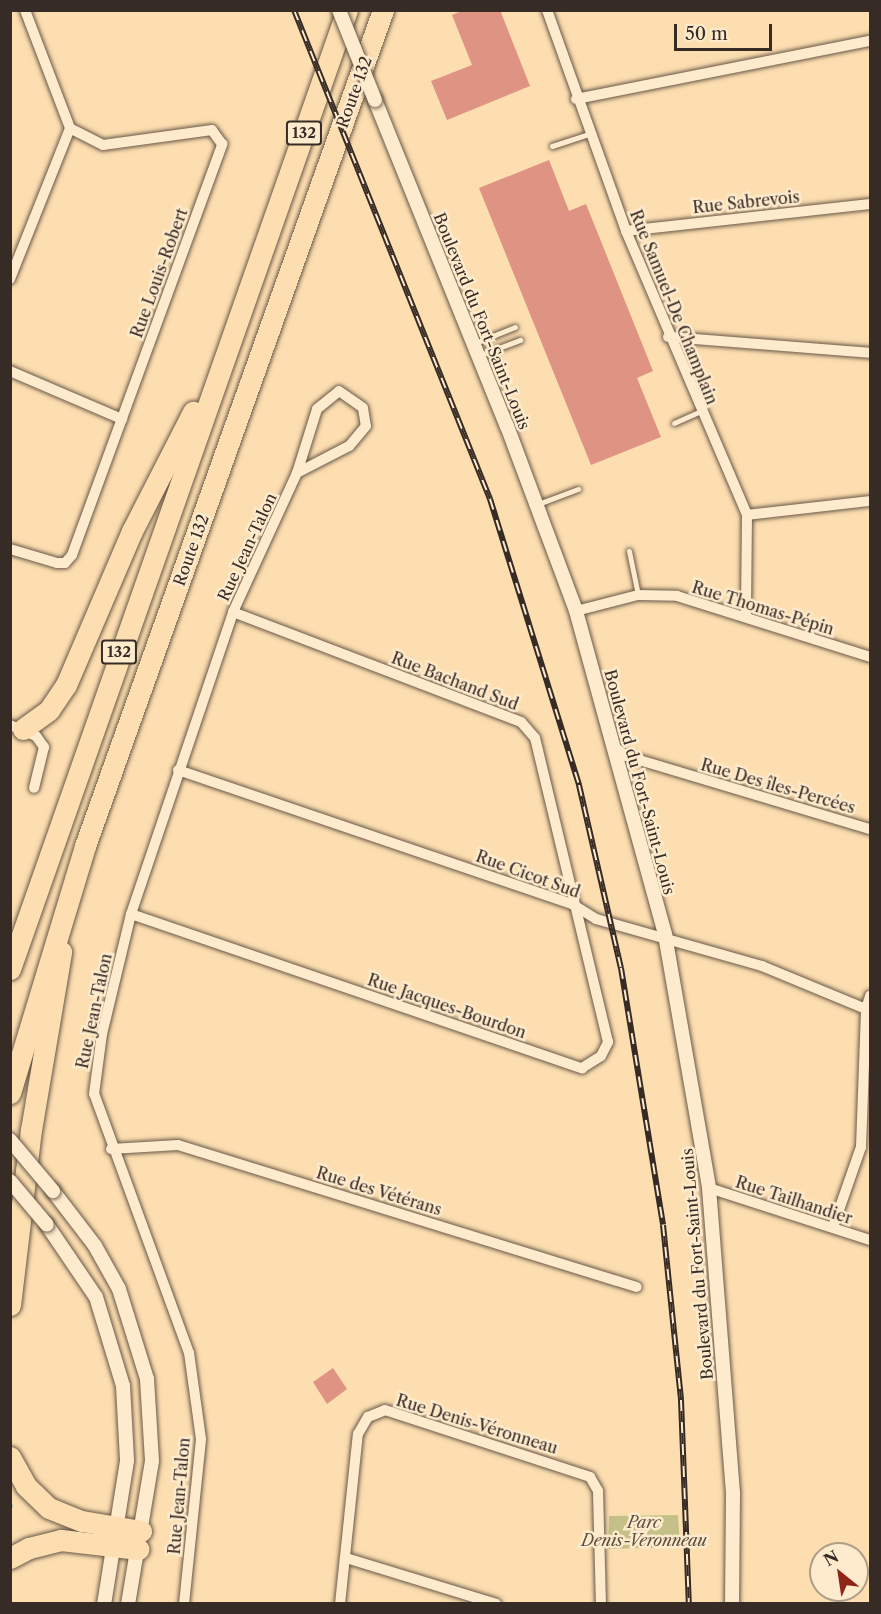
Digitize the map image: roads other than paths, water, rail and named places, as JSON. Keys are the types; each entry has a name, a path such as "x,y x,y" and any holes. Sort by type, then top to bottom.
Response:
{"highway":[{"name":"Route 132","path":"10,969 347,10"},
{"name":"Route 132","path":"10,1093 70,891 383,10"},
{"path":"17,727 49,710 66,685 132,531 231,337"},
{"path":"10,1305 32,1130 70,891"},
{"path":"10,1457 26,1486 49,1508 116,1536 139,1540"},
{"path":"10,1558 50,1541 116,1536"}],"street":[{"path":"10,279 70,128 25,10"},
{"name":"Boulevard du Fort-Saint-Louis","path":"339,10 476,350 576,611 665,935 709,1188 733,1493 732,1604"},
{"name":"Rue Samuel-De Champlain","path":"547,10 576,99 668,338 747,515 746,617"},
{"path":"576,99 870,41"},
{"name":"Rue Louis-Robert","path":"10,549 65,563 72,555 222,144 212,130 103,145 70,128"},
{"name":"Rue Sabrevois","path":"626,231 870,204"},
{"path":"668,338 870,353"},
{"path":"10,371 122,419"},
{"name":"Rue Jean-Talon","path":"184,1604 201,1439 189,1353 165,1280 111,1149 94,1094 102,1034 131,914 233,612 297,473 317,409 339,392 363,408 366,426 349,446 297,473"},
{"path":"747,515 870,501"},
{"name":"Rue Thomas-Pépin","path":"576,611 638,595 677,596 870,657"},
{"name":"Rue Bachand Sud","path":"233,612 521,722 535,738 572,904"},
{"path":"17,727 39,739 45,752 34,788"},
{"name":"Rue Des îles-Percées","path":"611,744 626,756 870,829"},
{"name":"Rue Cicot Sud","path":"178,770 572,904 596,919 665,935 762,966 866,1009"},
{"name":"Rue Jacques-Bourdon","path":"131,914 582,1068 601,1056 608,1042 572,904"},
{"path":"833,1227 861,1147 866,1009 870,996"},
{"path":"10,1140 53,1191 111,1274 139,1343 152,1441 128,1604"},
{"name":"Rue des Vétérans","path":"111,1149 178,1144 636,1287"},
{"path":"10,1181 47,1225 96,1297 118,1361 127,1446 116,1536 104,1604"},
{"name":"Rue Tailhandier","path":"709,1188 870,1240"},
{"name":"Rue Denis-Véronneau","path":"340,1604 358,1434 368,1417 385,1410 590,1477 598,1491 601,1604"},
{"path":"346,1558 496,1604"}],"lane":[{"path":"552,146 589,134"},
{"path":"476,350 515,327"},
{"path":"476,350 520,340"},
{"path":"674,423 701,411"},
{"path":"537,505 579,489"},
{"path":"629,551 638,595"}],"railway":[{"path":"294,10 490,499 579,785 621,968 663,1225 681,1400 689,1604"}],"park label":[{"name":"Parc Denis-Veronneau","path":"644,1531"}]}
